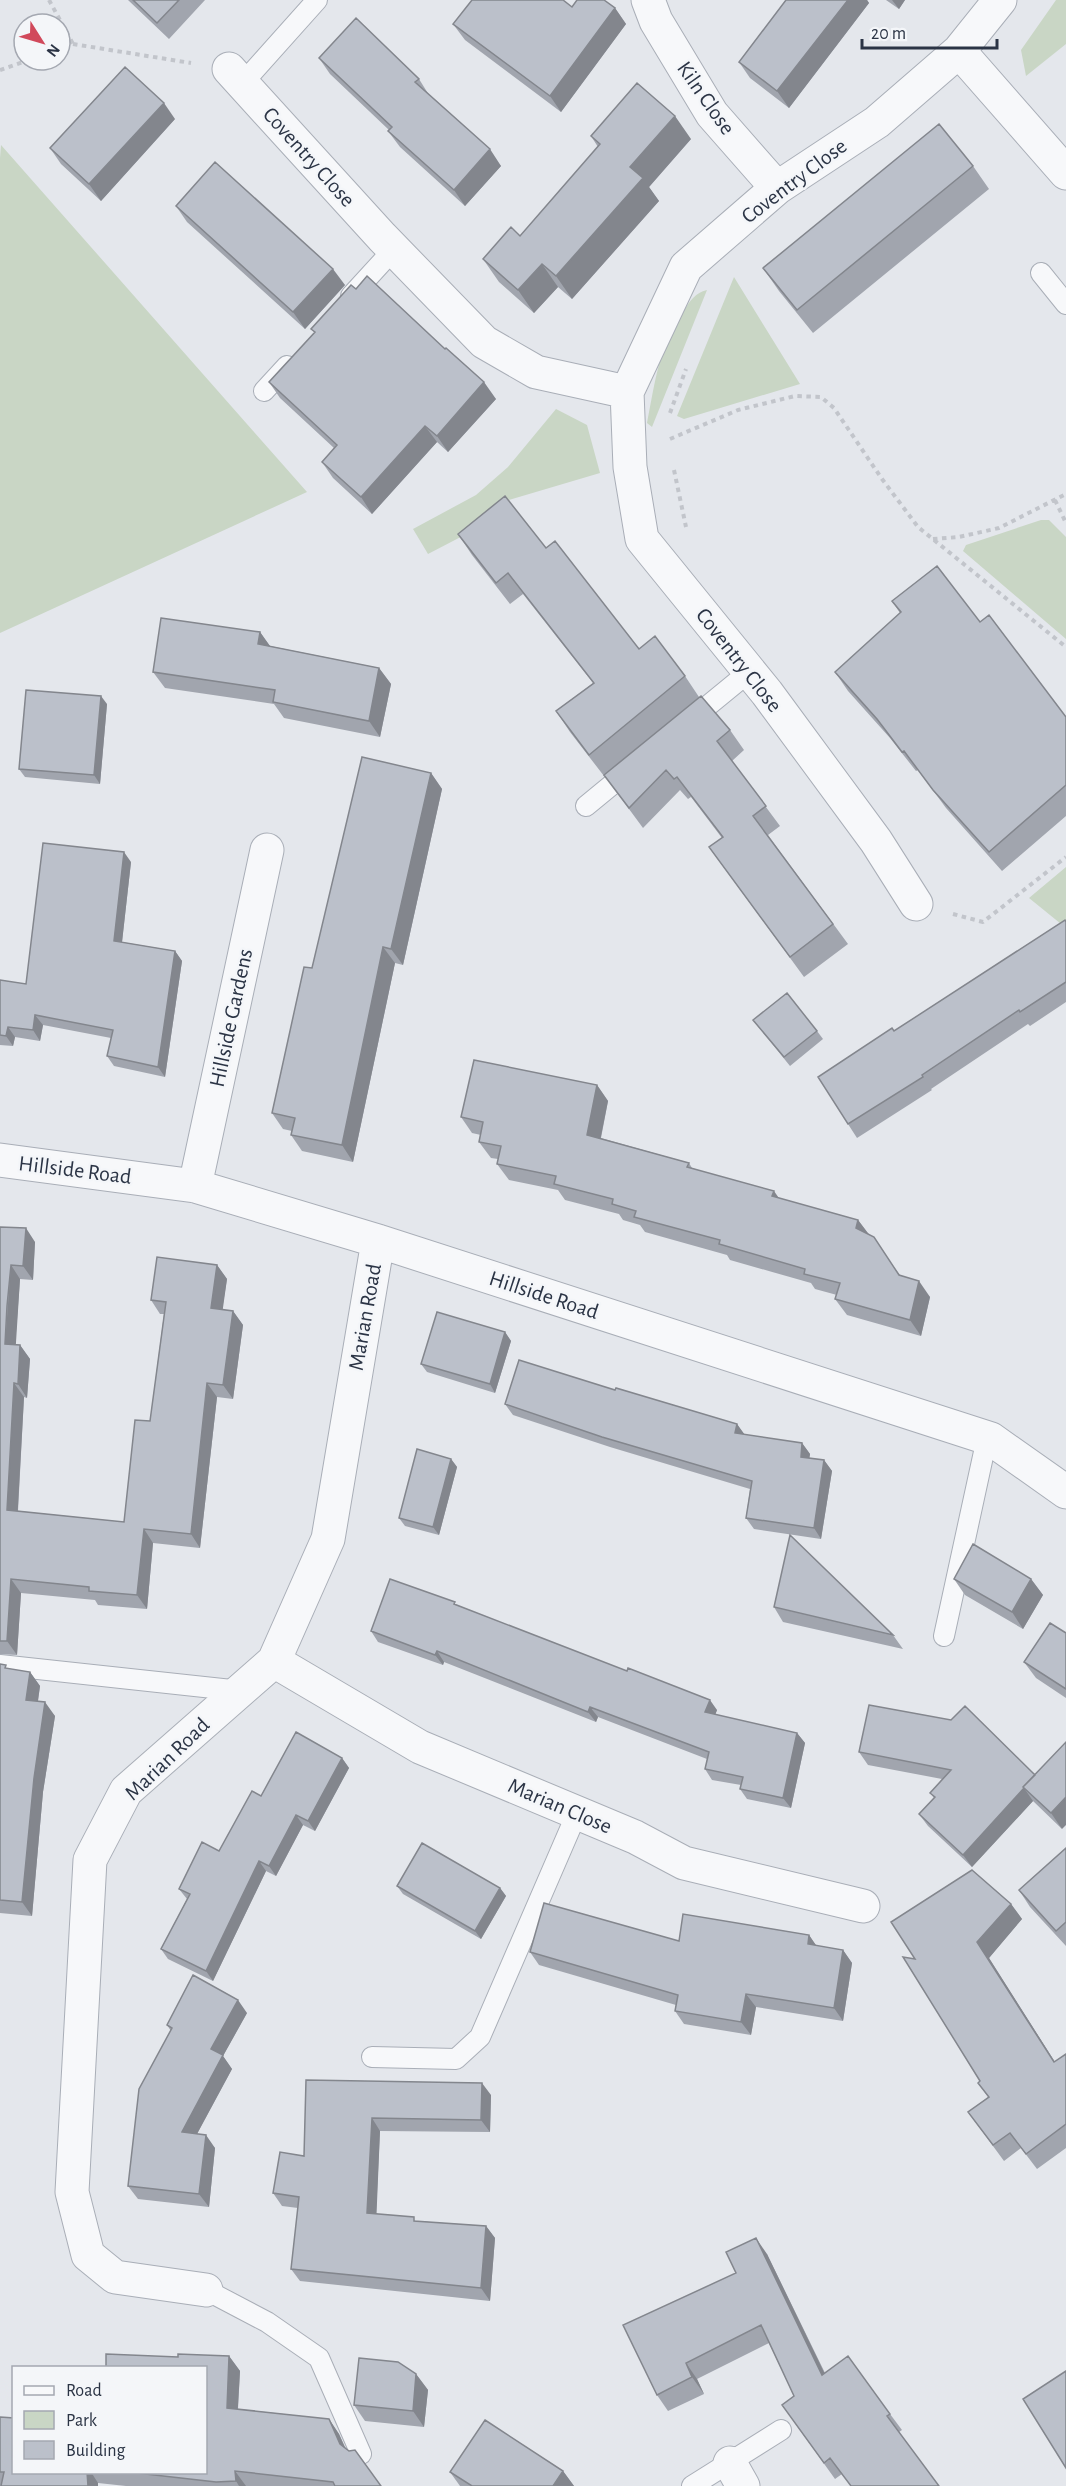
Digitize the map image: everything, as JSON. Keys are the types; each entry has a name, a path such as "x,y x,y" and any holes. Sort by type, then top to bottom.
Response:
{"street":[{"name":"Kiln Close","path":"648,0 656,21 712,114 777,188"},
{"name":"Coventry Close","path":"916,904 876,841 750,672 642,539 630,467 627,392 686,267 777,188 877,122 959,51 1000,0"},
{"path":"959,51 1066,172"},
{"name":"Coventry Close","path":"236,76 394,249 484,342 536,372 627,392"},
{"name":"Hillside Gardens","path":"195,1186 267,849"},
{"name":"Hillside Road","path":"0,1160 195,1186 378,1241 987,1438 1066,1492"},
{"name":"Marian Road","path":"206,2289 115,2277 88,2255 72,2192 90,1860 126,1791 274,1661 328,1539 378,1241"},
{"name":"Marian Close","path":"274,1661 420,1748 635,1837 684,1863 863,1906"}],"lane":[{"path":"236,76 317,0"},
{"path":"341,308 394,249"},
{"path":"1041,273 1065,302"},
{"path":"264,391 302,349"},
{"path":"677,731 750,672"},
{"path":"586,806 650,754"},
{"path":"944,1636 987,1438"},
{"path":"0,1665 241,1690"},
{"path":"372,2057 456,2059 480,2037 577,1813"},
{"path":"206,2289 267,2322 319,2358 362,2454"},
{"path":"693,2486 736,2474 781,2430"}],"path":[{"path":"48,0 73,44 236,76"},
{"path":"669,416 688,362"},
{"path":"668,440 738,410 795,396 821,397 834,408 918,527 1066,647"},
{"path":"667,433 670,450"},
{"path":"673,461 693,557 684,591"},
{"path":"933,539 959,537 999,528 1066,494"},
{"path":"1055,500 1066,523"},
{"path":"916,904 983,922 1066,857"}],"green space":[{"path":"1056,0 1066,0 1066,44 1026,76 1021,50"},
{"path":"1,145 307,492 0,633 0,158"},
{"path":"734,277 800,384 684,419 677,416"},
{"path":"707,290 652,427 647,423 663,350 676,323 691,300"},
{"path":"556,409 587,425 600,473 502,502 478,528 428,554 413,529 476,495 508,467"},
{"path":"1041,520 1049,520 1066,537 1066,639 963,551 966,545"},
{"path":"1066,867 1066,928 1029,898"}],"building":[{"path":"133,0 179,0 157,23"},
{"path":"472,0 563,0 572,7 577,0 604,0 615,8 550,96 453,24"},
{"path":"786,0 848,0 777,91 739,62"},
{"path":"356,18 419,79 415,82 490,149 454,190 388,131 392,127 319,58"},
{"path":"125,67 164,103 89,184 50,148"},
{"path":"637,83 675,116 630,167 643,178 556,276 542,264 518,290 483,259 511,227 520,236 600,144 591,136"},
{"path":"939,124 973,166 797,310 763,268"},
{"path":"215,162 333,269 293,312 176,206"},
{"path":"367,276 484,382 437,436 425,426 361,497 322,462 337,445 269,382 315,332 311,329 351,285 356,289"},
{"path":"505,496 546,548 555,541 639,649 655,636 685,676 589,755 556,711 594,683 508,573 496,583 458,534"},
{"path":"937,566 980,622 989,615 1066,717 1066,785 989,852 933,790 904,751 902,752 877,719 835,672 901,612 892,601"},
{"path":"161,618 260,632 258,644 379,668 369,721 273,702 275,690 153,672"},
{"path":"26,690 101,696 94,775 19,769"},
{"path":"701,696 730,730 717,741 766,806 753,816 833,924 790,957 709,847 723,837 677,777 674,779 666,770 629,808 604,775"},
{"path":"362,757 431,773 391,949 383,947 342,1145 291,1135 295,1118 272,1113 304,967 312,968"},
{"path":"43,843 124,852 114,941 175,951 158,1067 107,1056 113,1030 35,1015 33,1030 8,1027 6,1036 0,1035 0,980 26,984"},
{"path":"1065,920 1066,982 1020,1012 1019,1010 922,1075 923,1077 848,1124 818,1077 892,1028 894,1031"},
{"path":"787,993 817,1031 784,1057 753,1020"},
{"path":"474,1060 597,1085 587,1135 689,1163 687,1167 774,1191 772,1196 858,1220 856,1228 874,1237 899,1275 919,1281 910,1320 835,1299 840,1283 804,1274 805,1269 719,1244 720,1240 634,1217 636,1211 612,1204 613,1199 554,1184 556,1176 497,1164 501,1146 479,1142 483,1122 461,1117"},
{"path":"0,1227 26,1228 23,1266 11,1265 7,1306 5,1344 20,1345 18,1384 14,1383 7,1510 124,1522 135,1420 150,1421 166,1302 151,1300 157,1257 217,1265 211,1308 233,1311 223,1385 207,1383 191,1534 144,1529 137,1595 89,1591 89,1587 11,1579 7,1641 0,1641"},
{"path":"437,1312 505,1332 490,1384 421,1364"},
{"path":"519,1360 737,1424 735,1433 802,1443 801,1457 824,1460 814,1528 746,1518 752,1481 602,1437 505,1404"},
{"path":"417,1449 451,1459 433,1527 399,1518"},
{"path":"790,1535 893,1635 774,1607"},
{"path":"973,1544 1031,1579 1012,1612 954,1579"},
{"path":"390,1579 455,1602 454,1604 627,1671 628,1668 710,1700 705,1712 797,1733 783,1798 740,1789 743,1777 705,1769 709,1752 590,1707 588,1712 437,1651 435,1655 371,1631"},
{"path":"1050,1623 1066,1633 1066,1689 1024,1662"},
{"path":"0,1664 6,1665 5,1668 30,1672 26,1700 45,1702 34,1778 22,1902 0,1900"},
{"path":"869,1705 951,1720 965,1706 1035,1775 963,1855 919,1814 935,1797 930,1793 951,1770 859,1752"},
{"path":"296,1732 342,1758 308,1821 296,1815 269,1866 259,1861 206,1971 161,1949 190,1894 179,1889 202,1842 219,1851 252,1791 261,1796"},
{"path":"1066,1742 1066,1797 1051,1813 1023,1787"},
{"path":"422,1843 500,1888 475,1931 397,1886"},
{"path":"1066,1848 1066,1922 1056,1931 1019,1890"},
{"path":"972,1870 1011,1904 977,1942 1054,2062 1066,2054 1066,2124 1026,2154 1010,2133 993,2145 968,2112 989,2097 978,2083 980,2081 903,1957 915,1959 891,1922"},
{"path":"544,1903 679,1941 683,1914 809,1935 808,1944 843,1950 834,2008 746,1994 741,2022 675,2011 678,1995 530,1952"},
{"path":"193,1975 238,2000 211,2049 223,2055 182,2132 206,2135 199,2194 128,2186 139,2089 172,2028 167,2025"},
{"path":"306,2080 482,2083 481,2120 372,2118 367,2213 414,2217 414,2221 486,2226 481,2288 291,2269 299,2197 273,2193 280,2152 304,2156"},
{"path":"756,2238 822,2375 848,2356 890,2414 887,2416 939,2486 851,2486 830,2458 824,2463 782,2405 794,2396 761,2325 686,2363 692,2377 657,2395 623,2325 736,2273 726,2252"},
{"path":"106,2354 178,2357 178,2354 229,2356 227,2408 329,2419 340,2444 349,2451 355,2450 381,2486 335,2486 333,2482 235,2471 236,2481 216,2482 146,2474 207,2474 207,2366 106,2366"},
{"path":"359,2358 398,2362 416,2374 413,2411 354,2405"},
{"path":"1066,2371 1066,2468 1023,2399"},
{"path":"0,2417 12,2418 12,2474 87,2474 88,2486 1,2486 4,2472 0,2472"},
{"path":"485,2420 563,2471 553,2486 472,2486 450,2472"}]}
